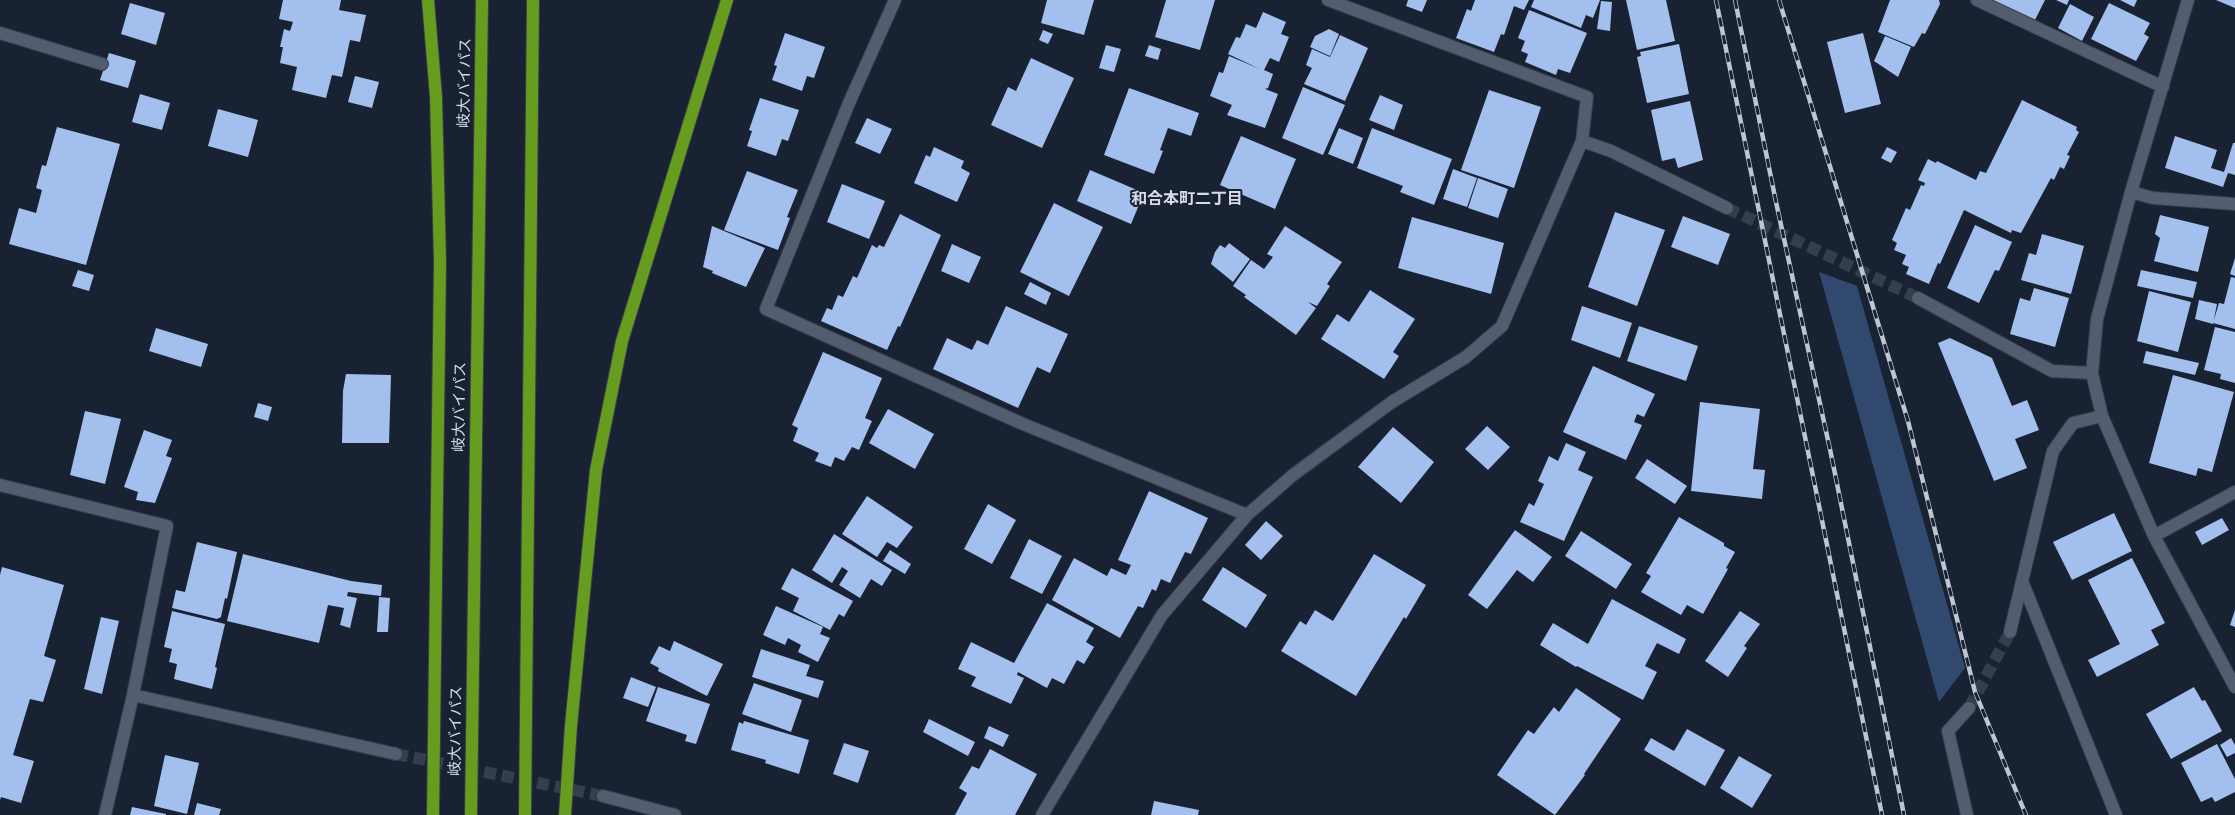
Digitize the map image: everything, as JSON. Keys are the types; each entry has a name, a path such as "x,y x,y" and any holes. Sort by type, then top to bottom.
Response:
{"highway":[{"path":"428,0 436,97 440,262 433,815"},
{"name":"岐大バイパス","path":"471,815 482,0"},
{"path":"525,815 533,0"},
{"path":"565,815 571,726 596,470 619,356 664,200 712,53 727,0"}],"street":[{"path":"895,0 849,103 766,309 1023,424 1247,515"},
{"path":"1042,815 1162,615 1247,515 1293,475 1386,406 1466,357 1502,326 1582,141 1587,97 1328,0"},
{"path":"1977,0 2163,86"},
{"path":"2188,0 2131,192 2097,319 2092,373 2102,416 2154,536 2235,687"},
{"path":"0,34 102,64"},
{"path":"1582,141 1611,151 1727,208"},
{"path":"2131,192 2153,198 2235,204"},
{"path":"1918,298 2052,371 2092,373"},
{"path":"2010,632 2053,451 2073,423 2102,416"},
{"path":"0,485 167,526 133,695 105,815"},
{"path":"2154,536 2235,492"},
{"path":"2022,581 2116,815"},
{"path":"133,695 396,754"},
{"path":"1967,815 1948,731 1969,708"},
{"path":"603,796 675,815"}],"shaded area":[{"path":"1819,272 1857,286 1965,668 1939,702"}],"building":[{"path":"283,0 341,0 339,10 366,15 360,42 350,40 342,77 332,75 326,98 292,90 297,67 280,63 283,47 280,47 284,29 290,31 293,22 279,19"},
{"path":"1047,0 1094,0 1084,35 1041,23"},
{"path":"1166,0 1215,0 1200,50 1155,37"},
{"path":"1408,0 1427,0 1422,12 1406,6"},
{"path":"1475,0 1529,0 1524,10 1514,6 1504,35 1501,34 1494,52 1456,38 1467,9 1471,11"},
{"path":"1534,0 1600,0 1593,18 1586,15 1581,28 1531,7"},
{"path":"1626,0 1666,0 1675,41 1637,50"},
{"path":"1890,0 1939,0 1940,4 1925,34 1922,33 1914,47 1878,32"},
{"path":"1992,0 2045,0 2035,20"},
{"path":"2056,0 2069,0 2067,5"},
{"path":"2120,0 2137,0 2134,7"},
{"path":"2216,0 2235,0 2235,8"},
{"path":"1601,1 1612,2 1610,31 1597,29"},
{"path":"130,3 165,13 156,45 121,34"},
{"path":"2109,3 2150,23 2144,34 2149,37 2136,61 2091,39"},
{"path":"2070,4 2094,17 2082,41 2058,28"},
{"path":"1529,10 1587,33 1570,73 1558,69 1556,75 1525,62 1528,54 1521,51 1525,41 1518,38"},
{"path":"1263,12 1286,22 1281,34 1289,37 1279,62 1270,58 1264,70 1273,74 1268,88 1265,89 1278,94 1265,128 1227,115 1232,105 1210,96 1219,72 1223,73 1229,56 1260,69 1228,54 1236,37 1240,38 1246,24 1256,28"},
{"path":"1329,29 1339,34 1330,56 1310,47 1315,36"},
{"path":"1043,30 1053,34 1048,44 1039,40"},
{"path":"785,33 825,47 814,78 807,76 802,91 772,80 777,66 774,65"},
{"path":"1863,33 1881,104 1845,113 1827,42"},
{"path":"1340,35 1368,48 1345,101 1304,84 1312,68 1306,65 1312,49 1330,57"},
{"path":"1885,36 1911,47 1898,77 1874,61"},
{"path":"1679,44 1689,94 1647,103 1637,57 1641,56 1640,52"},
{"path":"1106,45 1121,49 1114,72 1099,68"},
{"path":"1149,45 1161,49 1158,60 1145,56"},
{"path":"109,53 136,61 128,88 100,80"},
{"path":"1031,58 1074,78 1042,148 991,125 1008,87 1016,91"},
{"path":"355,76 379,82 372,108 348,102"},
{"path":"1303,87 1345,105 1323,155 1282,138"},
{"path":"1129,88 1199,113 1191,136 1168,128 1160,150 1163,151 1154,174 1104,155"},
{"path":"1489,90 1541,107 1514,188 1461,170"},
{"path":"140,94 170,103 162,130 132,122"},
{"path":"1380,95 1403,105 1394,130 1369,120"},
{"path":"760,98 799,110 788,141 782,139 776,156 747,146 752,131 749,130"},
{"path":"2022,100 2077,127 2076,130 2079,132 2067,155 2070,156 2064,169 2060,167 2054,180 2051,178 2021,233 2012,230 2011,233 1964,210 1940,264 1938,263 1929,284 1906,274 1909,267 1902,264 1906,255 1894,250 1897,243 1892,240 1906,208 1910,210 1921,185 1924,186 1925,183 1918,180 1928,159 1936,163 1937,161 1976,180 1980,171 1986,173"},
{"path":"1690,101 1703,160 1678,168 1675,158 1662,161 1651,110"},
{"path":"218,109 258,120 248,157 208,146"},
{"path":"867,118 892,129 880,154 855,143"},
{"path":"57,127 120,144 86,265 9,244 19,208 36,213 42,190 36,188 42,165 46,166"},
{"path":"1339,128 1363,138 1353,164 1328,154"},
{"path":"1372,128 1452,159 1434,205 1400,192 1403,186 1357,168"},
{"path":"1241,136 1296,159 1275,209 1220,185"},
{"path":"2175,136 2217,150 2211,168 2224,172 2233,143 2235,143 2235,175 2228,173 2223,187 2165,168"},
{"path":"934,147 964,161 961,168 970,173 957,202 914,183 926,155 930,157"},
{"path":"1887,147 1897,152 1891,163 1881,158"},
{"path":"1453,169 1477,178 1467,207 1443,199"},
{"path":"1090,170 1144,193 1131,224 1077,201"},
{"path":"747,171 798,190 787,217 790,218 778,250 724,230"},
{"path":"1478,178 1508,189 1498,218 1468,208"},
{"path":"842,184 885,201 869,239 827,222"},
{"path":"1054,203 1103,227 1069,296 1020,272"},
{"path":"1615,212 1665,230 1637,306 1588,287"},
{"path":"900,214 941,235 900,327 898,326 887,350 821,321 827,308 832,310 838,295 843,297 853,276 857,278 872,245 877,248 879,245 884,247"},
{"path":"2160,215 2209,227 2198,272 2154,261 2160,238 2155,234"},
{"path":"1683,216 1730,234 1718,265 1671,247"},
{"path":"1412,217 1504,243 1491,294 1398,268"},
{"path":"1975,225 2012,242 1999,271 1995,270 1979,303 1947,288"},
{"path":"712,226 765,248 746,287 712,273 713,271 703,267"},
{"path":"1285,226 1342,262 1327,284 1330,286 1317,306 1308,302 1316,308 1296,335 1244,297 1246,295 1233,286 1251,260 1264,269 1273,257 1267,254"},
{"path":"2042,234 2084,246 2071,294 2021,280 2029,253 2036,255"},
{"path":"1229,243 1250,259 1233,282 1211,264 1215,252 1220,245 1225,248"},
{"path":"952,244 981,257 969,283 941,271"},
{"path":"2235,258 2235,276 2230,274"},
{"path":"78,270 94,275 89,291 72,286"},
{"path":"2141,270 2197,282 2193,298 2137,286"},
{"path":"2231,277 2235,278 2235,329 2213,323 2219,303 2224,304"},
{"path":"1030,282 1051,293 1046,305 1024,294"},
{"path":"2034,288 2069,298 2055,347 2010,334 2020,298 2030,301"},
{"path":"1370,290 1415,319 1393,352 1399,356 1384,379 1321,339 1337,314 1349,322"},
{"path":"2149,291 2191,302 2178,352 2137,341"},
{"path":"2199,300 2217,304 2213,324 2195,319"},
{"path":"1006,306 1068,334 1050,373 1037,367 1018,408 933,369 947,338 972,350 977,340 988,345"},
{"path":"1582,306 1632,323 1620,358 1571,340"},
{"path":"1639,326 1698,346 1686,381 1627,361"},
{"path":"2215,327 2235,332 2235,383 2220,379 2221,374 2204,370"},
{"path":"156,328 208,344 201,367 149,351"},
{"path":"1950,338 1992,358 2012,406 2027,400 2039,430 2015,439 2027,468 1994,481 1938,343"},
{"path":"2146,351 2199,363 2195,375 2143,363"},
{"path":"823,352 882,378 865,418 872,421 859,450 852,447 844,461 835,457 831,467 815,461 819,453 793,441 798,428 792,425"},
{"path":"1593,366 1655,394 1644,417 1637,414 1634,422 1642,425 1626,460 1563,432"},
{"path":"346,374 391,375 389,443 342,443 343,391"},
{"path":"2173,375 2234,392 2212,472 2198,468 2196,476 2149,463"},
{"path":"1700,402 1760,409 1753,469 1765,470 1762,499 1691,491"},
{"path":"258,403 272,407 268,421 254,417"},
{"path":"888,409 934,434 915,469 869,443"},
{"path":"85,411 121,419 105,484 70,475"},
{"path":"1487,426 1510,447 1488,470 1465,449"},
{"path":"1393,427 1434,462 1401,503 1358,467"},
{"path":"144,430 172,440 166,456 172,458 155,503 136,500 138,492 124,487"},
{"path":"1566,443 1586,452 1578,470 1593,477 1564,541 1520,522 1529,503 1534,506 1544,484 1538,481 1549,456 1558,461"},
{"path":"1647,459 1687,486 1675,504 1635,478"},
{"path":"1149,491 1208,518 1191,554 1185,552 1170,583 1161,579 1156,591 1152,589 1143,608 1138,606 1120,638 1052,600 1074,558 1107,576 1111,568 1126,575 1131,565 1118,560"},
{"path":"867,496 913,527 897,548 887,542 877,557 842,534"},
{"path":"988,504 1016,520 992,564 964,549"},
{"path":"2114,513 2132,551 2072,580 2053,542"},
{"path":"1679,517 1724,543 1724,546 1735,552 1726,568 1728,569 1703,614 1687,605 1681,615 1641,592 1651,576 1646,573"},
{"path":"2222,518 2229,530 2202,545 2195,532"},
{"path":"1266,521 1283,536 1261,560 1245,545"},
{"path":"1515,530 1552,557 1533,582 1517,570 1487,609 1468,595"},
{"path":"1581,531 1632,564 1616,589 1565,556"},
{"path":"834,534 892,570 882,586 871,579 860,598 839,585 848,571 842,567 832,583 812,570"},
{"path":"1029,539 1062,556 1042,594 1010,578"},
{"path":"197,542 237,552 227,599 225,598 221,617 217,619 172,608 176,590 185,592"},
{"path":"890,550 911,564 905,574 883,561"},
{"path":"243,554 351,581 382,585 381,596 348,592 347,596 357,598 350,628 340,625 344,608 328,605 319,643 227,621"},
{"path":"1374,554 1426,585 1406,619 1404,617 1356,696 1281,651 1300,621 1306,625 1315,610 1333,621"},
{"path":"2132,558 2165,623 2151,630 2159,645 2097,677 2088,660 2120,644 2088,580"},
{"path":"2,567 64,585 44,656 56,660 43,702 30,699 13,755 34,761 21,803 1,797 0,800 0,575"},
{"path":"1223,567 1267,595 1246,628 1202,600"},
{"path":"792,568 853,601 844,617 839,614 830,630 793,611 799,598 781,589"},
{"path":"379,597 390,598 388,632 377,632"},
{"path":"1612,599 1686,639 1679,654 1657,643 1645,666 1657,672 1643,700 1577,666 1576,667 1540,645 1553,623 1588,644"},
{"path":"1047,603 1094,628 1086,642 1094,647 1084,664 1077,660 1064,684 1052,678 1047,688 1018,672 1017,675 1024,678 1011,704 971,686 976,677 958,669 971,642 1014,663"},
{"path":"776,606 823,627 820,634 830,638 818,662 798,652 801,645 788,638 785,645 763,635"},
{"path":"2235,610 2235,627 2230,625"},
{"path":"172,611 225,624 215,667 217,668 212,689 174,679 177,664 169,662 172,649 164,647"},
{"path":"1740,611 1760,624 1744,646 1747,648 1728,677 1705,661"},
{"path":"101,617 119,621 102,694 84,689"},
{"path":"674,641 723,664 707,696 658,671 659,668 650,663 659,646 670,651"},
{"path":"761,649 810,665 806,676 824,681 818,698 752,677"},
{"path":"631,677 656,687 648,707 623,698"},
{"path":"754,683 802,700 791,732 742,714"},
{"path":"658,687 710,704 696,744 685,741 687,735 646,721"},
{"path":"2194,687 2202,701 2205,700 2222,731 2171,759 2146,714"},
{"path":"1576,688 1621,719 1584,774 1585,775 1555,815 1497,775 1528,730 1534,734 1554,707 1559,712"},
{"path":"929,719 975,742 968,756 923,732"},
{"path":"744,721 809,740 799,774 765,763 766,760 731,750 739,722 743,724"},
{"path":"989,726 1009,735 1003,747 984,738"},
{"path":"1687,729 1725,750 1705,786 1644,750 1651,738 1674,751"},
{"path":"2231,738 2235,745 2235,753 2227,757 2220,745"},
{"path":"844,743 869,751 858,783 833,774"},
{"path":"2217,744 2235,779 2235,792 2215,802 2212,797 2201,802 2181,763"},
{"path":"990,749 1037,774 1015,815 955,815 967,793 959,788 972,766 979,769"},
{"path":"165,755 199,763 187,814 154,806"},
{"path":"1739,756 1772,775 1752,808 1720,788"},
{"path":"1154,801 1199,810 1198,815 1151,815"},
{"path":"197,803 221,809 219,815 194,815"},
{"path":"132,807 166,814 166,815 130,815"}],"tunnel":[{"path":"1727,208 1918,298"},
{"path":"1969,708 2010,632"},
{"path":"396,754 603,796"}],"railway":[{"path":"1716,0 1882,815"},
{"path":"1735,0 1776,202 1831,454 1904,815"},
{"path":"1779,0 1908,421 1975,692 2026,815"}],"district":[{"name":"和合本町二丁目","path":"1187,199"}]}
